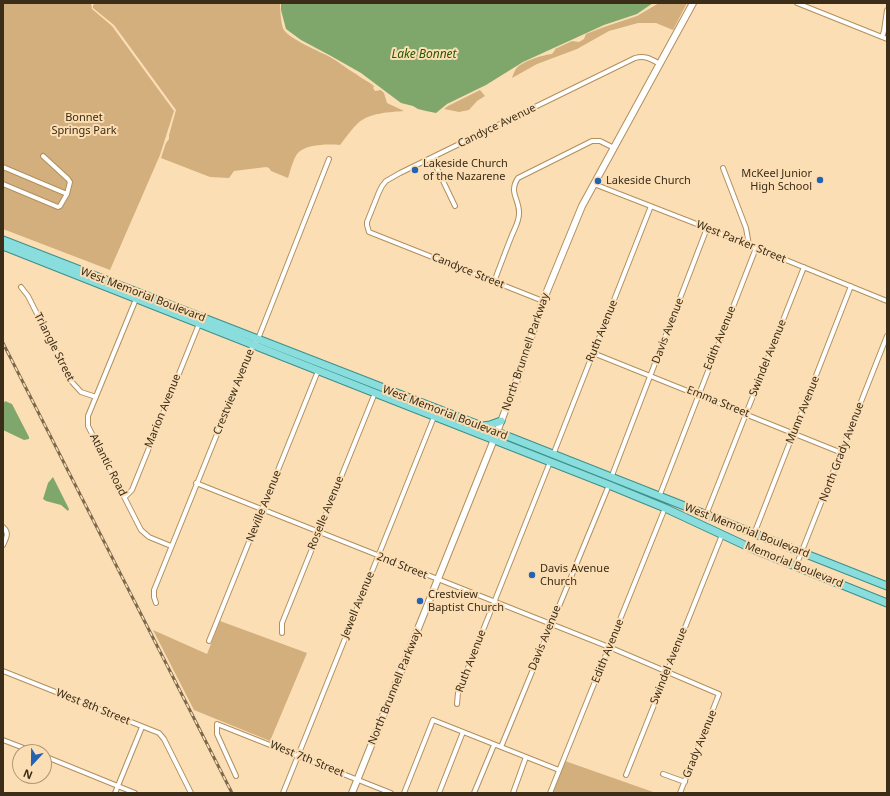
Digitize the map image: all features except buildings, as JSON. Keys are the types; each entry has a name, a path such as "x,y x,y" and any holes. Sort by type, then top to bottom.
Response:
{"main road":[{"name":"West Memorial Boulevard","path":"3,240 137,296 255,342 497,432 597,480 624,483 887,586"},
{"name":"West Memorial Boulevard","path":"3,246 90,281 137,296"},
{"name":"West Memorial Boulevard","path":"255,342 318,371 375,394 493,440 552,459 610,481 637,496"},
{"path":"359,387 378,387"},
{"path":"375,394 395,393"},
{"path":"479,426 490,425 501,421"},
{"name":"Memorial Boulevard","path":"637,496 722,535 887,602"}],"street":[{"name":"North Brunnell Parkway","path":"352,793 497,432 518,377 543,301 582,206 694,3"},
{"path":"796,3 887,39"},
{"path":"882,37 887,10"},
{"name":"Candyce Avenue","path":"392,242 372,234 367,229 367,222 379,192 386,182 400,173 635,58 647,57 660,64"},
{"path":"494,282 518,219 519,206 514,194 514,189 518,178 592,141 600,141 614,148"},
{"path":"3,184 58,207 62,204 67,194 70,182 44,156"},
{"path":"432,158 455,206"},
{"name":"Crestview Avenue","path":"156,603 154,590 330,159"},
{"path":"3,167 67,194"},
{"path":"723,168 746,228 749,245"},
{"name":"West Parker Street","path":"594,184 887,301"},
{"name":"Ruth Avenue","path":"457,704 458,693 651,206"},
{"name":"Davis Avenue","path":"501,747 610,481 707,228"},
{"name":"Candyce Street","path":"392,242 543,301"},
{"name":"Edith Avenue","path":"659,496 756,248"},
{"name":"Swindel Avenue","path":"706,515 804,267"},
{"name":"Munn Avenue","path":"754,534 852,286"},
{"name":"Triangle Street","path":"21,287 28,296 70,381 81,392 96,397"},
{"name":"Atlantic Road","path":"137,296 88,416 88,426 141,530 145,535 172,546"},
{"name":"Marion Avenue","path":"125,497 132,490 199,320"},
{"name":"North Grady Avenue","path":"796,566 887,336"},
{"name":"Emma Street","path":"593,353 698,394 793,434 842,452"},
{"name":"Neville Avenue","path":"209,641 318,371"},
{"name":"Roselle Avenue","path":"282,633 282,623 375,394"},
{"name":"Jewell Avenue","path":"283,793 434,417"},
{"name":"2nd Street","path":"196,484 262,509 318,533 494,603 609,647 719,694"},
{"name":"Edith Avenue","path":"550,793 665,508"},
{"path":"3,527 8,533 3,545"},
{"name":"Swindel Avenue","path":"626,775 722,535"},
{"name":"West 8th Street","path":"3,671 162,736 191,793"},
{"name":"Grady Avenue","path":"680,793 719,694"},
{"path":"404,793 433,720 559,770"},
{"name":"West 7th Street","path":"236,776 217,734 217,724 223,725 391,793"},
{"path":"115,793 142,727"},
{"path":"439,793 463,732"},
{"path":"3,740 13,744"},
{"path":"474,793 494,745"},
{"path":"512,793 526,757"},
{"path":"52,759 135,793"},
{"path":"663,774 685,782"}],"green space":[{"name":"Bonnet Springs Park","path":"3,3 91,3 92,9 112,26 174,111 160,155 110,270 3,229"},
{"path":"97,3 280,3 282,25 288,34 337,61 374,86 373,88 375,91 381,90 384,93 387,103 404,111 368,117 358,123 340,145 317,145 305,148 297,154 294,159 288,178 271,171 266,167 234,171 229,178 210,177 161,158 166,143 169,139 176,110 114,25 93,8 93,5"},
{"path":"659,3 687,3 673,30 656,23 638,23 609,31 577,49 537,64 512,78 516,69 523,63 538,57 552,54 555,49 572,41 579,42 584,39 586,34 637,16"},
{"path":"480,90 485,96 477,101 469,110 459,112 444,109 448,106"},
{"path":"220,621 307,653 270,741 194,710 153,630 207,654"},
{"path":"565,761 656,793 552,793"}],"water":[{"name":"Lake Bonnet","path":"281,3 653,3 637,14 604,25 523,62 486,85 447,104 436,113 401,103 361,73 301,40 286,29 281,10"},
{"path":"5,401 12,404 29,439 24,440 3,430 3,405"},
{"path":"53,477 69,509 68,511 61,505 43,499 48,483"}],"railway":[{"path":"3,343 232,793"}],"place":[{"name":"Lakeside Church of the Nazarene","path":"415,170"},
{"name":"McKeel Junior High School","path":"820,180"},
{"name":"Lakeside Church","path":"598,181"},
{"name":"Davis Avenue Church","path":"532,575"},
{"name":"Crestview Baptist Church","path":"420,601"}]}
